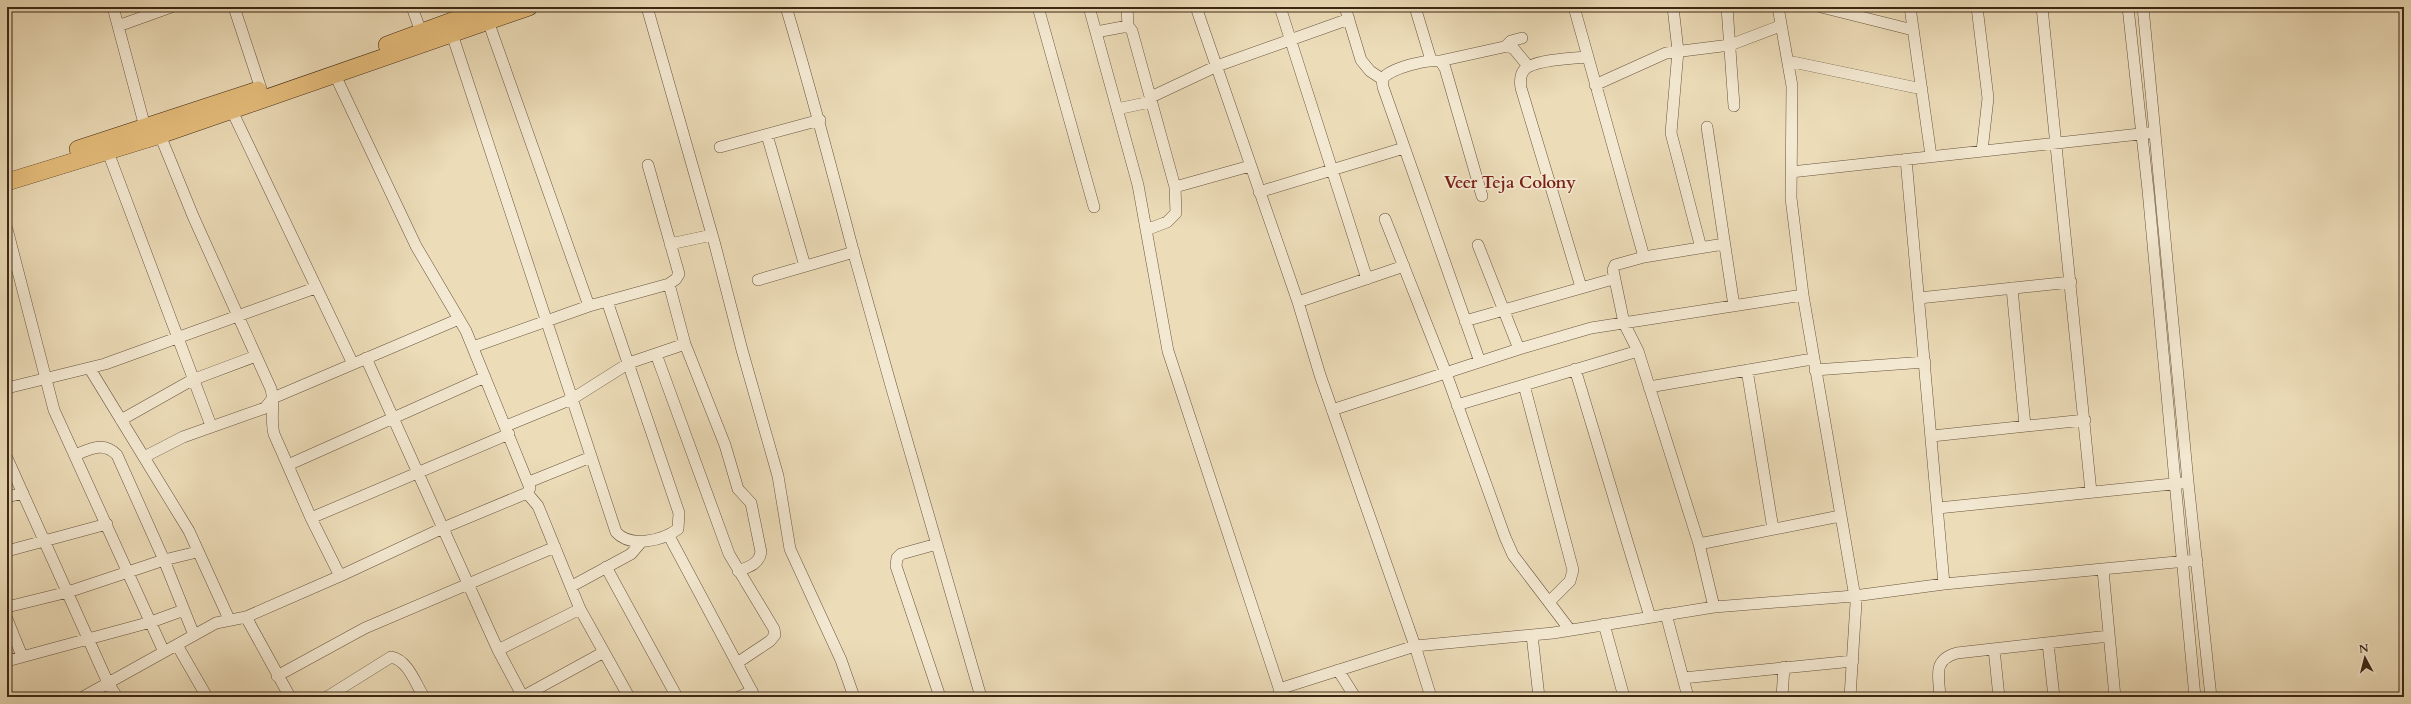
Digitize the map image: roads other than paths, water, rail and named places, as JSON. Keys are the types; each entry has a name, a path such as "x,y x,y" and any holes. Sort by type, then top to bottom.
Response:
{"main road":[{"path":"7,170 63,154 261,89 421,32 489,14 530,7"},
{"path":"7,182 160,136 232,111 452,34 489,14"}],"street":[{"path":"113,7 144,127"},
{"path":"118,26 171,7"},
{"path":"234,7 261,89"},
{"path":"412,7 421,32"},
{"path":"647,7 712,235 781,488 790,549 841,660 854,697"},
{"path":"786,7 820,120 854,252 982,697"},
{"path":"1038,7 1094,207"},
{"path":"1089,7 1138,185 1168,351 1280,693 1338,670 1416,646 1532,635 1714,607 1854,596 1944,584 2197,560"},
{"path":"1127,7 1128,26 1132,31 1176,186 1176,213 1167,222 1146,230"},
{"path":"1196,7 1218,66 1250,166 1298,302 1332,410 1416,646 1431,697"},
{"path":"1280,7 1367,279"},
{"path":"1345,7 1364,66 1382,79 1404,148 1480,362"},
{"path":"1415,7 1460,117 1482,196"},
{"path":"1574,7 1644,257"},
{"path":"1673,7 1678,51 1671,133 1701,248"},
{"path":"1727,7 1734,106"},
{"path":"1778,7 1780,26 1792,86 1791,198 1803,295 1812,359 1856,611 1850,697"},
{"path":"1821,7 1913,30"},
{"path":"1910,7 1931,156"},
{"path":"1976,7 1988,98 1982,151"},
{"path":"2042,7 2085,420 2091,492"},
{"path":"2128,7 2142,134 2195,697"},
{"path":"2143,7 2188,482 2211,697"},
{"path":"489,14 589,306"},
{"path":"1117,109 1150,102 1151,97 1218,66 1290,39 1349,20"},
{"path":"1096,32 1128,26"},
{"path":"1595,85 1659,56 1678,51 1730,45 1780,26"},
{"path":"452,34 616,532 621,538 629,541 669,536 678,529 679,513 607,301"},
{"path":"1506,46 1511,41 1522,38"},
{"path":"1382,79 1387,73 1436,60 1506,46 1514,49 1528,66"},
{"path":"1580,287 1521,88 1523,71 1528,66 1565,58 1587,57"},
{"path":"1788,61 1922,89"},
{"path":"335,75 416,246 459,319 473,346 507,430 528,488 538,506 572,586 580,609 629,697"},
{"path":"232,111 315,288 353,364"},
{"path":"720,147 820,120"},
{"path":"1707,127 1734,306"},
{"path":"1791,172 2156,132"},
{"path":"767,135 805,266"},
{"path":"160,136 193,216 256,356 273,398 272,425 288,465 311,518 340,576"},
{"path":"1259,192 1404,148"},
{"path":"108,152 176,339 210,423"},
{"path":"1906,159 1926,362 1944,584"},
{"path":"473,346 589,306 669,284 676,279 679,274 648,165"},
{"path":"1176,186 1250,166"},
{"path":"1384,220 1404,266 1446,373 1505,537 1513,555 1570,630"},
{"path":"7,229 54,410 129,572 164,652"},
{"path":"670,244 712,235"},
{"path":"1714,607 1699,544 1638,351 1624,323 1613,278 1613,270 1616,265 1644,257 1724,244"},
{"path":"1478,245 1519,349"},
{"path":"758,280 854,252"},
{"path":"1298,302 1404,266"},
{"path":"1465,321 1613,278"},
{"path":"1919,298 2071,282"},
{"path":"669,284 685,344 725,445 738,489 751,503 761,552 760,559 754,564 738,571"},
{"path":"7,388 90,369 315,288"},
{"path":"2012,288 2025,426"},
{"path":"1332,410 1519,349 1591,328 1803,295"},
{"path":"144,457 183,437 265,408 273,398 459,319"},
{"path":"311,518 418,473 572,399 629,363 685,344"},
{"path":"1457,405 1638,351"},
{"path":"656,354 729,554 738,571 770,620 775,635 737,663"},
{"path":"121,420 192,380 256,356"},
{"path":"366,358 498,650 522,697 604,652"},
{"path":"1649,387 1812,359"},
{"path":"1815,370 1926,362"},
{"path":"90,369 186,526 229,619"},
{"path":"1575,369 1650,617"},
{"path":"1747,370 1774,529"},
{"path":"288,465 485,377"},
{"path":"1524,385 1573,570 1570,581 1549,602"},
{"path":"1932,436 2085,420"},
{"path":"75,455 94,448 104,447 111,449 117,455 164,560 194,635"},
{"path":"83,697 216,623 229,619 246,617 340,576 591,457"},
{"path":"7,458 108,683 117,697"},
{"path":"1938,508 2188,482"},
{"path":"7,497 23,493"},
{"path":"1699,544 1840,516"},
{"path":"7,551 107,524"},
{"path":"669,536 753,694 739,697"},
{"path":"572,586 631,554 642,540"},
{"path":"937,544 901,554 897,558 896,566 940,697"},
{"path":"277,676 365,628 555,547"},
{"path":"7,607 68,592 164,560 197,552"},
{"path":"606,567 677,697"},
{"path":"2103,570 2115,697"},
{"path":"498,650 580,609"},
{"path":"7,661 151,622 184,610"},
{"path":"1666,614 1688,697"},
{"path":"246,617 277,676 290,697"},
{"path":"7,619 22,656"},
{"path":"1604,624 1624,697"},
{"path":"1532,635 1540,697"},
{"path":"1940,697 1938,670 1940,662 1947,656 1957,652 2109,636"},
{"path":"2048,643 2054,697"},
{"path":"177,645 207,697"},
{"path":"1994,649 1999,697"},
{"path":"327,697 391,657 398,658 404,664 423,697"},
{"path":"1683,678 1853,661"},
{"path":"1782,697 1784,667"},
{"path":"1338,670 1355,697"}],"district":[{"name":"Veer Teja Colony","path":"1510,182"}]}
